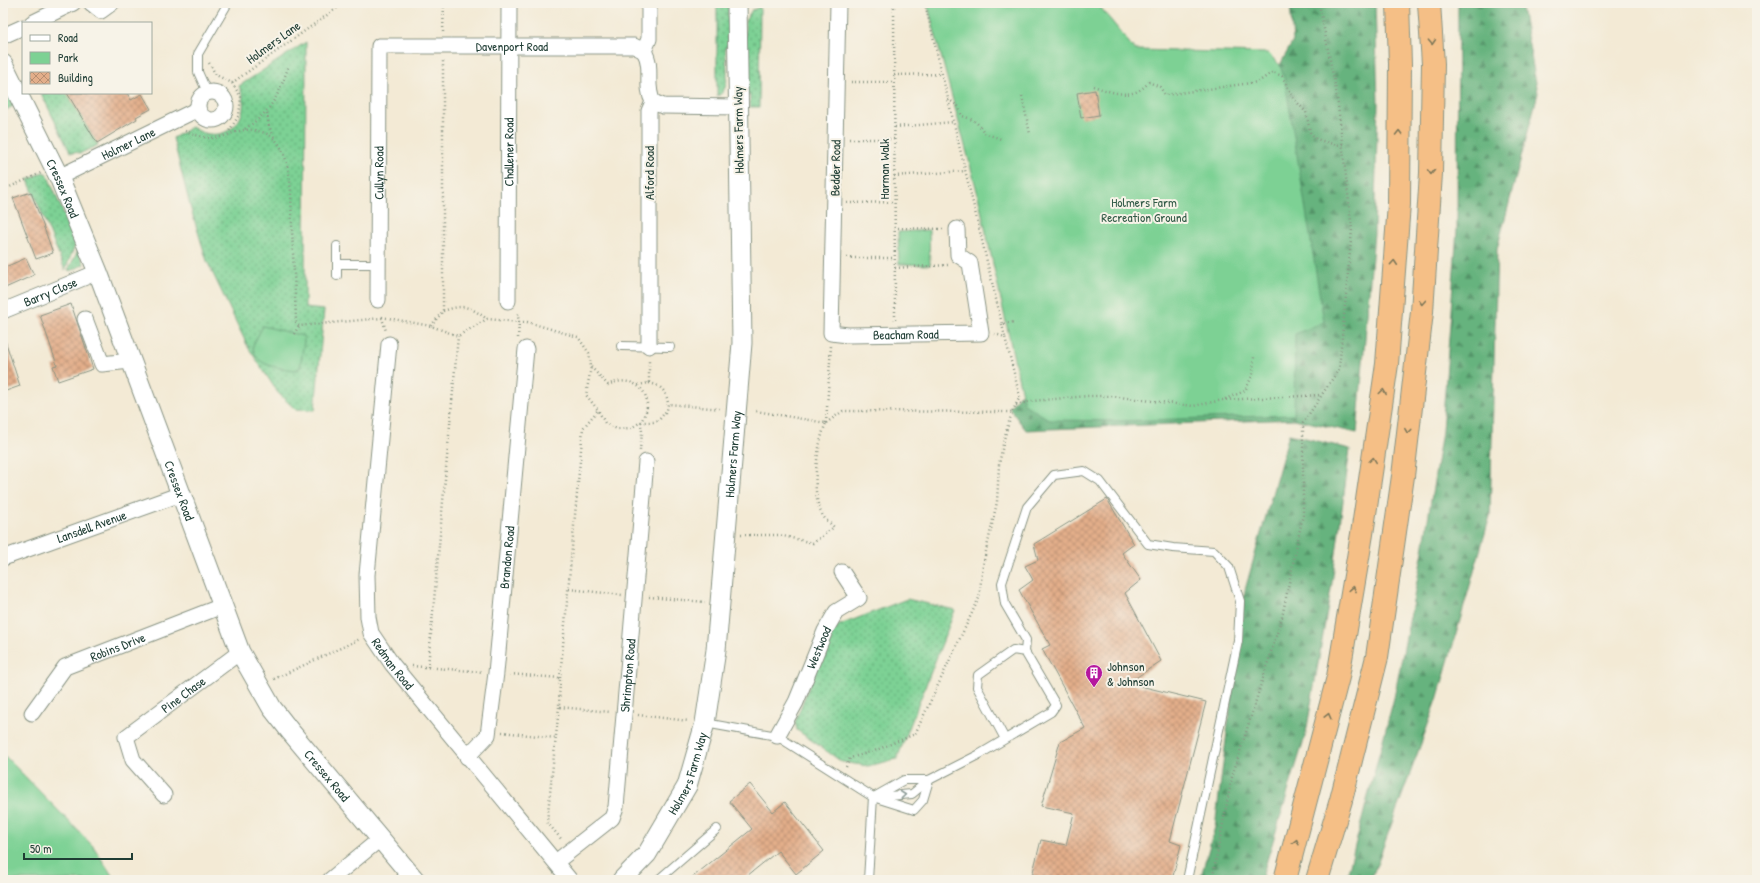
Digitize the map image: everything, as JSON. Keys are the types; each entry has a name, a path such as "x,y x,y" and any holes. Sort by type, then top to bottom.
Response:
{"highway":[{"path":"1285,880 1338,677 1362,534 1387,364 1399,204 1400,64 1398,3"},
{"path":"1317,880 1341,800 1376,657 1403,476 1422,312 1430,180 1433,64 1430,3"}],"street":[{"path":"34,22 73,3"},
{"path":"91,3 101,11 112,3"},
{"name":"Challener Road","path":"508,301 509,3"},
{"name":"Alford Road","path":"648,3 649,39 644,51 649,59 649,94 653,102 650,111 649,346"},
{"name":"Holmers Farm Way","path":"622,880 647,854 686,786 705,723 716,650 742,344 738,107 740,3"},
{"name":"Bedder Road","path":"831,333 838,3"},
{"path":"3,36 22,27"},
{"name":"Davenport Road","path":"379,46 634,46 644,51"},
{"name":"Cullyn Road","path":"378,300 379,46"},
{"name":"Cressex Road","path":"3,64 56,172 98,272 240,652 272,708 415,880"},
{"path":"214,91 223,95 227,104 224,114 216,120 203,117 198,109 199,100 207,92 214,91"},
{"path":"653,102 663,106 738,107"},
{"name":"Holmer Lane","path":"56,172 178,120 198,109"},
{"path":"957,229 958,255 970,263 996,332"},
{"name":"Barry Close","path":"3,311 98,272"},
{"path":"85,319 102,364 130,361"},
{"name":"Beacham Road","path":"831,333 895,334 996,332"},
{"name":"Redman Road","path":"389,344 367,575 368,617 371,633 392,664 467,757 570,880"},
{"name":"Brandon Road","path":"467,757 488,735 496,673 526,349"},
{"name":"Shrimpton Road","path":"556,862 612,818 616,806 646,462"},
{"name":"Lansdell Avenue","path":"3,558 181,494"},
{"name":"Westwood","path":"777,736 796,702 825,631 836,612 859,598 842,572"},
{"name":"Robins Drive","path":"32,713 65,667 222,606"},
{"name":"Pine Chase","path":"164,795 133,760 126,737 240,652"},
{"path":"330,880 380,839"}],"lane":[{"path":"207,92 198,72 198,54 228,3"},
{"path":"337,246 337,276"},
{"path":"337,264 378,264"},
{"path":"621,346 670,347"},
{"path":"873,797 912,794 929,780 1006,739 1051,712 1056,706 1025,652 1026,640 1005,604 1002,584 1027,507 1054,475 1084,471 1100,481 1148,544 1174,548 1214,551 1229,567 1240,601 1238,641 1187,880"},
{"path":"1006,739 977,687 978,675 1013,650 1025,652"},
{"path":"705,723 777,736 873,797 914,810 923,800 929,780"},
{"path":"873,797 904,780 929,780"},
{"path":"868,880 873,797"},
{"path":"658,880 717,828"}],"path":[{"name":"Holmers Lane","path":"232,83 344,3"},
{"path":"443,311 444,3"},
{"name":"Harman Walk","path":"894,3 895,334"},
{"path":"841,777 850,758 874,751 915,734 978,598 983,565 997,502 999,464 1012,412 1020,397 996,332 978,226 925,3"},
{"path":"1212,880 1232,777 1282,617 1301,523 1303,423 1339,369 1352,230 1337,96 1319,3"},
{"path":"178,120 184,130 212,138 245,129 267,113 280,89 289,65"},
{"path":"211,66 212,71 216,75 232,83 241,97 241,109 237,120 227,134"},
{"path":"1093,86 1106,91 1133,94 1143,90 1149,82 1160,87 1165,95 1258,82 1273,72 1282,76 1294,99 1306,112 1310,132 1316,139 1336,145 1343,144"},
{"path":"894,75 942,74"},
{"path":"837,82 894,82"},
{"path":"1022,96 1030,134"},
{"path":"948,98 958,106 962,116 972,119 980,125 984,133 1001,139"},
{"path":"267,113 269,126 283,152 287,164 291,188 296,322 299,326"},
{"path":"894,127 954,122"},
{"path":"245,129 266,134 276,140"},
{"path":"836,139 894,139"},
{"path":"894,176 965,171"},
{"path":"3,190 56,172"},
{"path":"834,203 894,202"},
{"path":"894,228 957,229 978,226"},
{"path":"833,258 894,258"},
{"path":"894,268 970,263"},
{"path":"378,300 382,318"},
{"path":"508,301 516,308 519,322"},
{"path":"431,326 443,311 457,306 470,308 487,319 527,322 578,337 589,353 591,367 586,395 605,422 617,429 631,428 641,422 646,414 647,400 645,393 638,386 628,381 621,380 608,385 591,367"},
{"path":"299,326 382,318 431,326 458,336"},
{"path":"458,336 487,319"},
{"path":"996,332 1014,322"},
{"path":"294,334 299,326"},
{"path":"726,534 779,535 813,542 834,527 822,514 816,497 820,437 826,423 831,333"},
{"path":"428,667 458,336"},
{"path":"649,346 649,382"},
{"path":"1223,400 1244,391 1253,374 1254,357"},
{"path":"638,386 649,382 661,387 667,397 668,404 667,410 659,420 653,422 641,422"},
{"path":"1015,405 1032,401 1088,396 1111,396 1193,406 1223,400 1321,396"},
{"path":"668,404 726,409"},
{"path":"571,850 547,822 559,707 560,678 583,428 598,410"},
{"path":"756,411 826,423 843,411 1012,412"},
{"path":"641,422 642,432 639,455 646,462"},
{"path":"268,682 371,633"},
{"path":"392,664 560,678"},
{"path":"559,707 705,723"},
{"path":"488,731 556,738"}],"green space":[{"path":"717,3 728,3 729,47 725,47 727,75 725,88 722,93 717,96"},
{"name":"Holmers Farm Recreation Ground","path":"927,3 1097,3 1135,50 1268,53 1280,65 1285,81 1324,322 1295,334 1294,415 1121,421 1050,420 1024,404 976,187"},
{"path":"1290,3 1375,3 1378,103 1374,233 1357,433 1294,419 1026,430 1009,408 1026,387 1291,330 1323,318 1280,65 1293,41"},
{"path":"1458,3 1521,3 1538,93 1497,249 1490,516 1437,700 1371,880 1346,880 1394,698 1423,551 1442,431 1457,230"},
{"path":"760,7 759,107 750,107 750,95 746,95 745,21 752,10"},
{"path":"306,42 305,308 324,310 315,410 295,409 278,393 248,347 207,261 190,206 173,138 192,127 204,133 215,134 225,132 233,127 243,110 243,98 239,86"},
{"path":"3,80 15,105 4,111 3,110"},
{"path":"41,94 68,94 98,145 81,153 70,152"},
{"path":"43,172 47,174 76,243 65,270 28,180"},
{"path":"929,230 930,265 899,264 898,232"},
{"path":"78,251 84,264 71,271 68,270"},
{"path":"263,326 303,336 304,341 300,368 295,370 275,367 262,362 257,358 253,345"},
{"path":"1289,434 1350,449 1332,583 1306,733 1261,880 1200,880 1215,827 1245,590"},
{"path":"907,599 955,610 897,759 868,766 842,762 797,730 795,722 832,628"},
{"path":"3,754 93,846 115,880 3,880"}],"building":[{"path":"1095,90 1099,115 1081,118 1077,93"},
{"path":"68,94 128,94 131,100 142,94 151,109 136,117 137,119 97,143"},
{"path":"31,192 53,253 36,259 13,198"},
{"path":"26,258 34,275 3,289 3,268"},
{"path":"71,304 93,369 58,381 53,366 57,365 40,315"},
{"path":"5,340 20,386 3,392 3,341"},
{"name":"Johnson & Johnson","path":"1107,499 1134,544 1122,553 1141,580 1125,593 1161,661 1128,683 1206,702 1170,841 1181,845 1172,880 1031,880 1041,840 1066,845 1074,813 1041,806 1060,742 1085,728 1042,649 1050,645 1019,590 1033,580 1025,566 1038,560 1034,544"},
{"path":"750,784 773,812 785,802 824,851 796,874 778,851 742,880 689,880 752,829 729,801"}],"place":[{"name":"Johnson & Johnson","path":"1094,688"}]}
